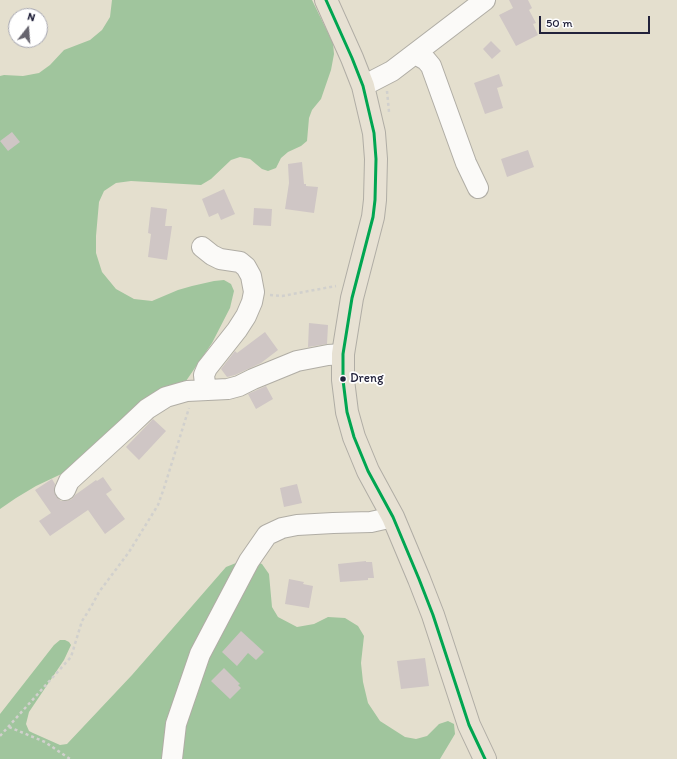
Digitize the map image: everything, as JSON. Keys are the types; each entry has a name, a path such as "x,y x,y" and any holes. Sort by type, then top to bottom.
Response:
{"main road":[{"path":"326,0 352,58 372,81 376,180 375,200 355,285 343,354 343,389 347,412 354,437 368,471 393,517 419,579 433,615 469,725 485,759"}],"lane":[{"path":"372,81 392,71 486,0"},
{"path":"415,54 426,60 431,66 466,163 478,188"},
{"path":"202,247 220,259 240,262 246,267 251,276 254,292 252,302 246,316 204,375 204,390"},
{"path":"65,490 69,481 147,409 166,397 187,391 228,390 253,378 297,361 328,355 343,354"},
{"path":"172,759 176,724 200,654 249,561 267,535 282,528 297,525 371,522 393,517"}],"path":[{"path":"372,81 386,87 390,118"},
{"path":"254,292 282,296 325,288 355,285"},
{"path":"0,736 71,657 82,621 153,514 164,488 189,408 204,390"},
{"path":"9,727 45,742 70,759"}],"green space":[{"path":"112,0 312,0 333,43 334,54 331,70 321,99 312,110 309,118 307,141 281,158 276,168 268,171 262,169 250,159 240,157 231,160 211,179 201,185 131,181 116,183 104,191 99,202 96,253 102,272 116,289 134,299 152,301 178,290 224,280 231,284 234,291 230,308 212,343 186,381 173,388 74,468 36,486 0,509 0,76 23,76 39,73 50,65 64,50 90,40 102,30 110,17"},
{"path":"254,561 262,564 269,574 272,607 278,617 297,627 314,624 328,617 345,618 358,626 364,636 361,663 363,682 368,703 380,721 405,737 416,739 427,736 439,724 448,721 454,724 455,734 440,759 0,759 0,714 54,645 60,640 65,640 71,645 64,660 29,712 26,724 29,731 60,745 67,744 132,675 226,567 236,563"}],"building":[{"path":"509,0 528,0 532,8 529,10 536,23 533,24 538,35 516,46 499,15 513,8"},
{"path":"491,41 501,51 492,59 483,49"},
{"path":"499,74 503,86 497,88 503,108 485,114 474,83"},
{"path":"12,132 20,142 8,151 0,141"},
{"path":"528,150 534,167 507,177 501,159"},
{"path":"302,162 304,184 306,184 306,186 318,187 314,213 285,209 289,183 288,164"},
{"path":"224,189 235,214 221,220 218,213 209,217 202,199"},
{"path":"151,207 167,209 165,226 172,226 167,260 148,257 151,234 148,233"},
{"path":"254,208 272,209 271,226 253,225"},
{"path":"309,323 328,325 327,344 308,347"},
{"path":"265,332 278,350 261,363 227,377 221,369 235,351 237,353"},
{"path":"266,386 273,399 256,409 248,394"},
{"path":"153,419 166,431 139,460 126,447"},
{"path":"103,477 112,490 106,494 125,519 105,534 88,510 50,536 39,521 51,513 35,490 52,479 55,484 54,491 56,496 61,501 67,501 72,499 75,495 96,480 97,481"},
{"path":"297,484 302,503 284,507 280,488"},
{"path":"366,561 372,562 374,578 368,578 368,580 340,582 338,564"},
{"path":"289,579 304,582 303,584 313,586 309,608 285,604"},
{"path":"241,631 264,652 256,660 248,653 237,666 222,652"},
{"path":"425,658 429,686 401,689 397,661"},
{"path":"224,668 240,684 238,685 241,688 230,699 211,681"}],"transit line":[{"path":"326,0 363,86 374,133 376,159 373,217 352,298 343,354 343,380 347,412 354,437 368,471 393,517 419,579 433,615 469,725 485,759"}],"place":[{"name":"Dreng","path":"343,379"}]}
